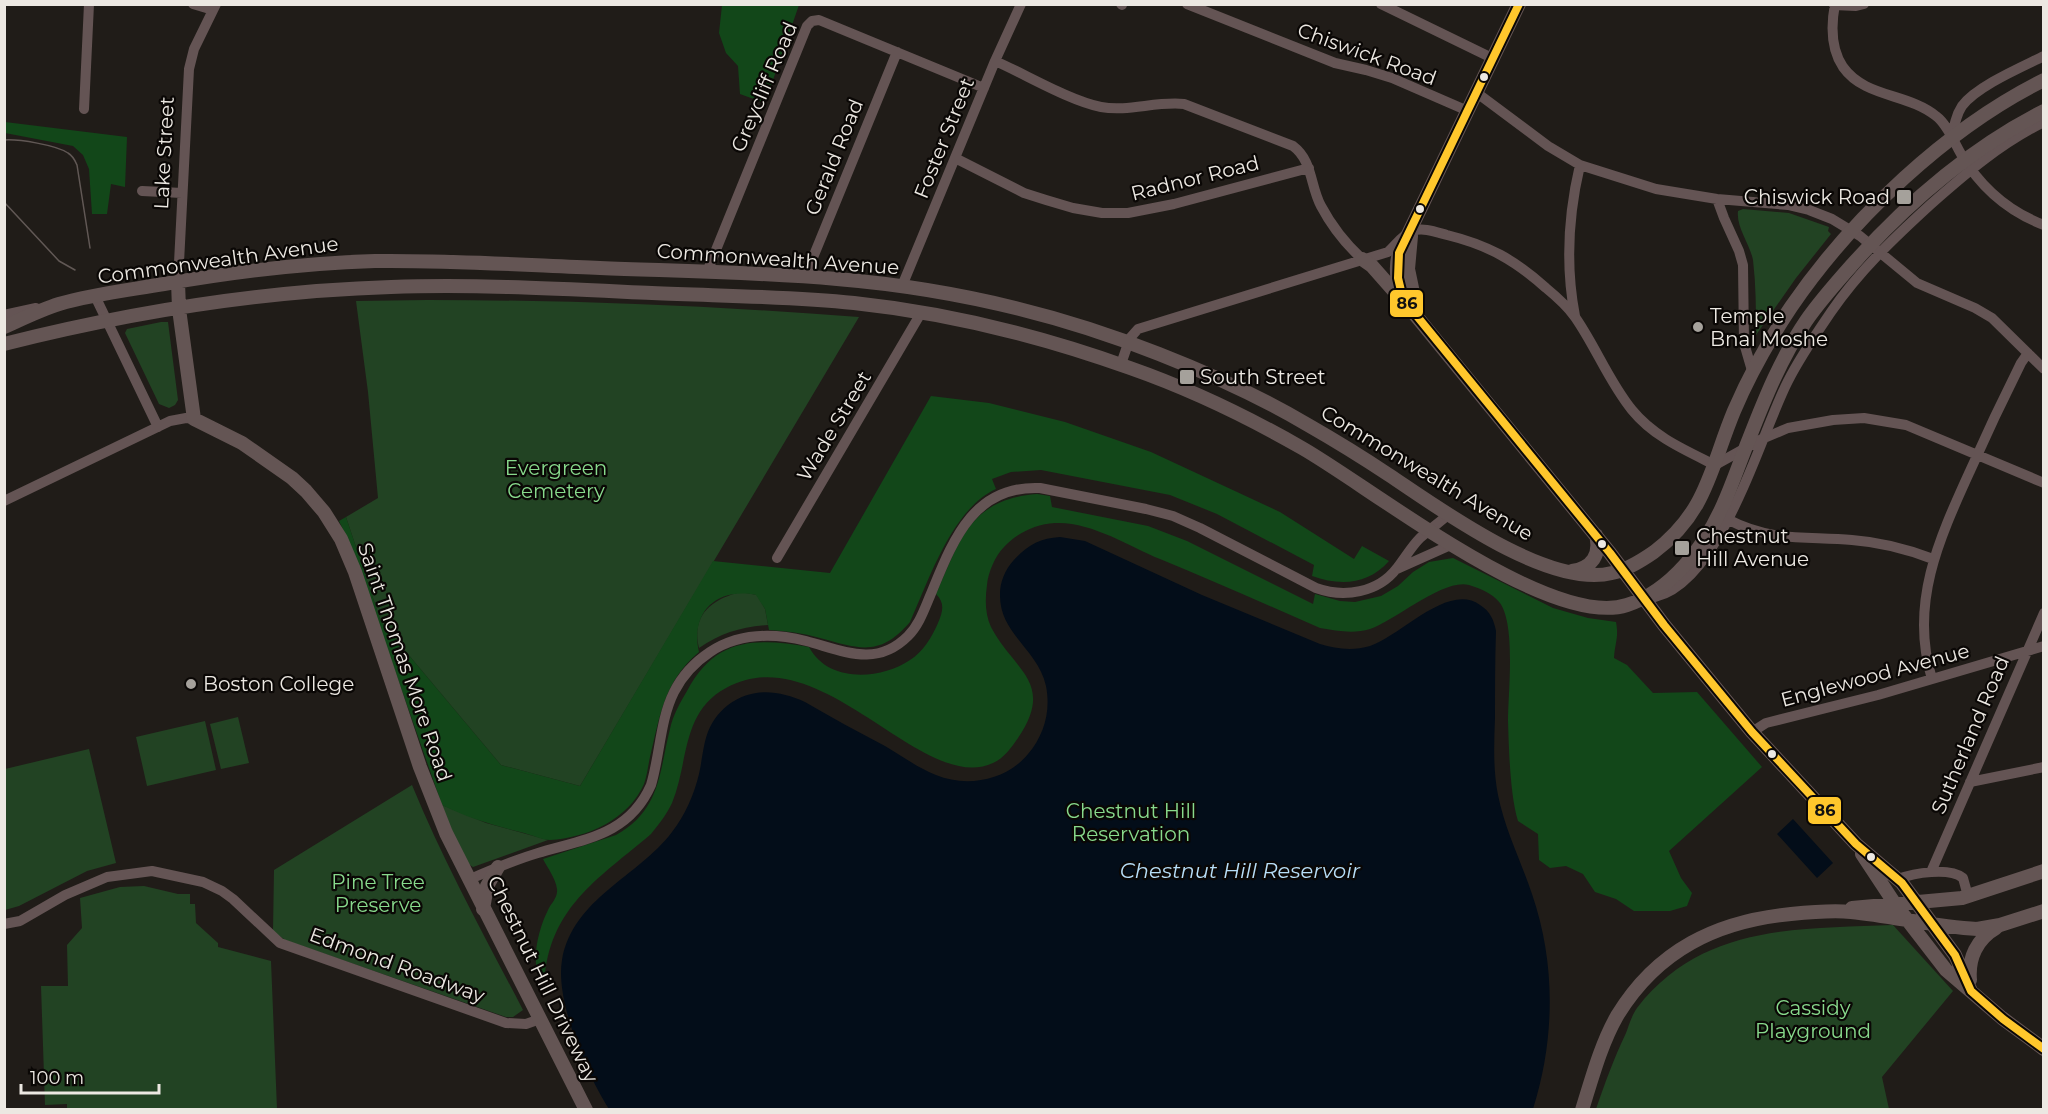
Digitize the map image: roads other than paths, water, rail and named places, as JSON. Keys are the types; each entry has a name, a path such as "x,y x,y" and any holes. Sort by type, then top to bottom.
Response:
{"main road":[{"path":"1413,311 1400,292 1397,265 1400,253 1519,4"},
{"name":"Commonwealth Avenue","path":"4,327 39,312 95,296 273,269 370,261 495,263 754,274 902,286 1008,307 1128,342 1210,375 1273,405 1361,456 1449,514 1519,554 1567,572 1599,575 1623,569 1641,561 1685,524 1701,499 1735,410 1788,311 1853,230 1904,179 1952,137 1980,117 2043,80"},
{"name":"Commonwealth Avenue","path":"4,344 106,320 232,300 316,290 419,286 486,286 824,300 921,313 1022,334 1121,364 1207,399 1299,446 1508,577 1559,600 1612,609 1644,598 1657,590 1705,538 1722,508 1772,382 1797,335 1820,301 1875,248 1912,204 1967,164 1990,141 2043,111"},
{"path":"1362,259 1372,266 1413,311 1596,535 1752,732 1856,844 1898,879 1960,963 1971,991"},
{"path":"754,274 754,297"},
{"name":"Lake Street","path":"178,282 179,309"},
{"path":"179,309 194,419"},
{"name":"Saint Thomas More Road","path":"194,419 242,443 292,478 318,505 335,529 355,572 422,775 468,880"},
{"path":"1567,572 1583,569 1594,561 1598,548 1596,535"},
{"path":"1856,844 1895,903 1938,961 1956,980 2043,1049"},
{"path":"483,909 487,886 498,867"},
{"path":"1582,1110 1601,1052 1617,1017 1640,985 1667,959 1697,939 1733,924 1768,916 1968,897 2043,872"},
{"name":"Chestnut Hill Driveway","path":"468,880 586,1110"},
{"path":"1835,911 1977,929 2000,925 2043,911"},
{"path":"1971,991 1969,971 1975,948 1985,935 2000,925"}],"street":[{"path":"84,109 89,4"},
{"path":"193,4 215,7"},
{"name":"Foster Street","path":"902,286 1021,4"},
{"name":"Chiswick Road","path":"1187,4 1218,10 1335,63 1392,78 1468,111"},
{"path":"1381,4 1492,58"},
{"path":"1864,4 1834,5 1834,45 1838,58 1849,74 1865,87 1920,106 1937,116 1967,164 1984,186 2000,201 2043,225"},
{"name":"Lake Street","path":"178,282 189,69 194,49 215,7"},
{"name":"Greycliff Road","path":"706,272 810,23 819,20 984,88"},
{"name":"Gerald Road","path":"805,277 897,52"},
{"path":"1952,137 1957,115 1964,103 2012,72 2043,56"},
{"path":"995,61 1078,100 1101,107 1184,104 1287,143 1303,155 1321,207 1362,259"},
{"path":"1477,93 1548,146 1580,165 1656,189 1717,199 1788,205 1824,216 1853,230 1905,274 1923,286 1975,308 1992,318 2043,369"},
{"name":"Commonwealth Avenue","path":"1967,164 2043,122"},
{"name":"Radnor Road","path":"955,158 1024,193 1073,208 1102,213 1128,213 1174,204 1309,168"},
{"path":"1575,316 1569,241 1570,212 1580,165"},
{"path":"142,191 182,194"},
{"path":"1717,199 1743,265 1744,343 1753,374"},
{"path":"1121,364 1128,342 1138,328 1388,252 1411,231 1427,229 1466,239 1499,253 1534,277 1575,316 1614,386 1647,426 1675,445 1715,465 1762,439 1799,425 1864,418 1906,425 2043,483"},
{"name":"Commonwealth Avenue","path":"1644,598 1662,595 1678,585 1709,551 1729,520 1787,382 1875,248"},
{"path":"95,296 158,427"},
{"name":"Commonwealth Avenue","path":"4,315 69,302"},
{"name":"Wade Street","path":"777,558 921,313"},
{"path":"1932,679 1926,654 1924,625 1926,597 1933,559 1941,534 2019,367 2030,356"},
{"path":"4,501 174,420 194,419"},
{"name":"Chestnut Hill Driveway","path":"468,880 536,854 598,836 614,828 635,811 651,784 667,711 674,692 693,667 717,648 743,638 768,636 796,639 862,655 889,650 903,640 919,619 962,526 986,502 1004,492 1040,488 1173,516 1326,591 1344,593 1362,591 1381,583 1397,569 1410,549 1449,514"},
{"path":"1729,520 1770,536 1866,542 1899,548 1933,559"},
{"name":"Chestnut Hill Driveway","path":"1397,569 1453,544"},
{"name":"Sutherland Road","path":"1931,872 2043,613"},
{"name":"Englewood Avenue","path":"1752,732 1766,723 1932,679 2043,646"},
{"path":"1970,782 2043,767"},
{"name":"Edmond Roadway","path":"4,924 20,921 65,895 107,877 152,871 203,882 233,899 285,944 506,1023 526,1024 540,1019"},
{"path":"1898,879 1931,872 1959,875 1965,883 1968,897"}],"water":[{"name":"Chestnut Hill Reservoir","path":"1060,537 1085,541 1202,595 1332,647 1351,649 1370,646 1439,605 1454,600 1467,600 1480,605 1489,613 1496,631 1494,747 1496,786 1505,821 1540,920 1549,974 1550,1002 1546,1056 1533,1109 609,1109 591,1077 568,1016 563,996 562,960 568,939 579,920 608,890 658,848 677,825 694,790 706,737 714,720 728,705 746,695 776,693 805,702 916,765 948,779 973,781 986,779 1009,770 1034,747 1045,722 1048,704 1042,673 1012,631 1001,608 1001,585 1008,568 1023,551 1040,541"},
{"path":"1793,819 1833,863 1817,878 1777,834"}],"tram line":[{"path":"4,140 46,145 62,150 73,157 77,165 90,248"},
{"path":"4,202 59,261 75,270"}],"place":[{"name":"Chiswick Road","path":"1904,197"},
{"name":"Temple Bnai Moshe","path":"1698,327"},
{"name":"South Street","path":"1187,377"},
{"name":"Chestnut Hill Avenue","path":"1682,548"},
{"name":"Boston College","path":"191,684"}],"park label":[{"name":"Evergreen Cemetery","path":"556,480"},
{"name":"Chestnut Hill Reservation","path":"1131,822"},
{"name":"Pine Tree Preserve","path":"378,894"},
{"name":"Cassidy Playground","path":"1813,1020"}]}
